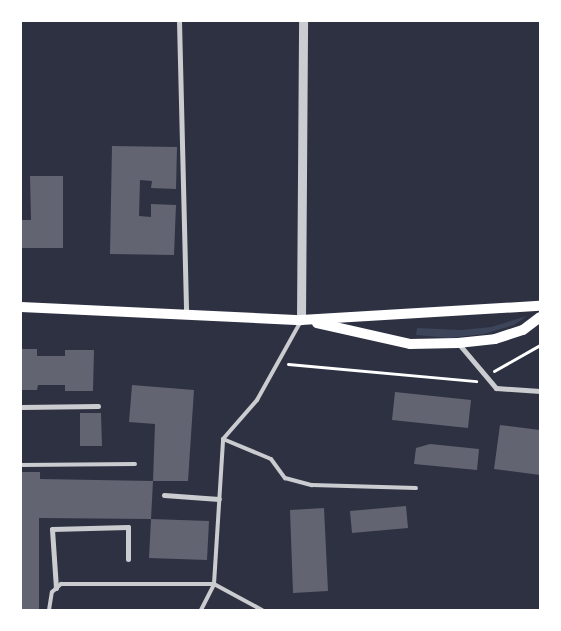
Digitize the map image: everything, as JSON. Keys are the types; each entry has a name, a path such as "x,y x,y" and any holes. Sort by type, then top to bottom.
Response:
{"main road":[{"path":"21,307 186,317 301,320 540,306"},
{"path":"301,320 410,344 458,343 495,339 523,330 540,317"}],"street":[{"path":"179,21 186,317"},
{"path":"301,320 303,21"},
{"path":"458,343 496,388 540,391"},
{"path":"21,407 98,406"},
{"path":"164,495 219,499"},
{"path":"56,588 52,529 128,526 128,559"}],"lane":[{"path":"201,610 214,584 223,438 257,400 301,320"},
{"path":"223,438 271,459 285,478 312,485 416,488"},
{"path":"21,465 135,464"},
{"path":"48,610 52,592 56,588 72,583 214,584 262,610"}],"path":[{"path":"277,363 407,373"}],"shaded area":[{"path":"527,316 514,325 484,334 449,338 416,335 417,328 462,330 491,327"}],"building":[{"path":"112,146 177,147 176,189 151,188 152,181 140,180 139,216 151,217 151,204 176,205 174,255 110,254"},
{"path":"30,176 63,176 63,248 21,248 21,220 31,220"},
{"path":"21,349 37,349 37,356 65,356 65,350 94,350 93,391 65,391 65,385 38,385 37,390 21,390"},
{"path":"132,385 194,390 188,481 153,481 155,424 129,422"},
{"path":"395,392 471,400 468,428 392,420"},
{"path":"80,413 101,413 102,446 80,446"},
{"path":"500,425 540,430 540,475 494,469"},
{"path":"430,444 479,449 477,470 414,464 416,448"},
{"path":"21,472 40,472 40,479 153,481 151,519 39,518 39,610 21,610"},
{"path":"406,506 408,528 352,533 350,511"},
{"path":"324,508 328,591 293,593 290,510"},
{"path":"151,519 209,521 207,560 149,558"}]}
